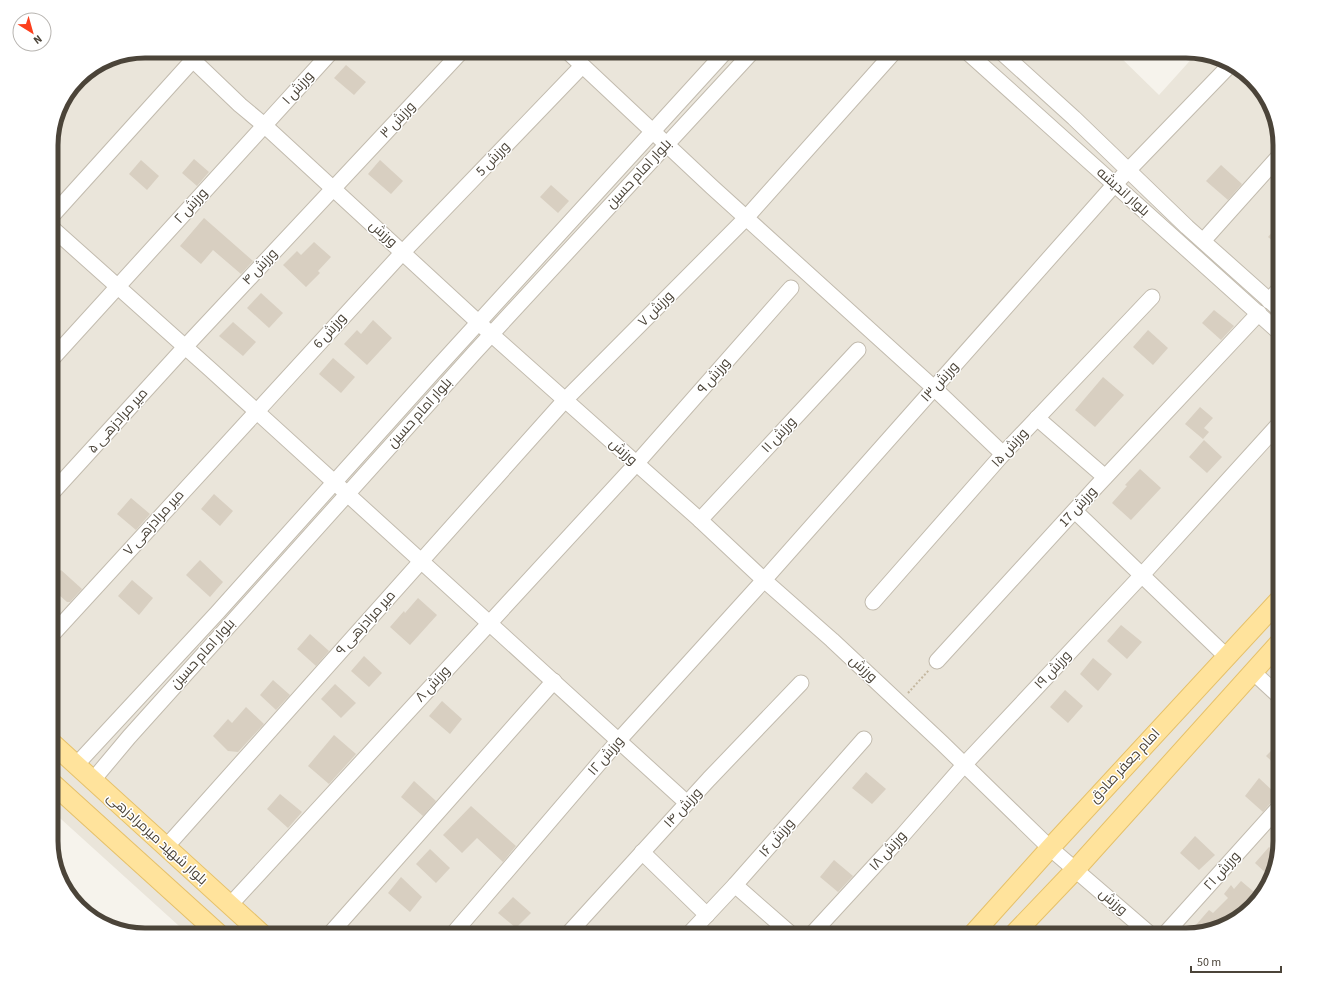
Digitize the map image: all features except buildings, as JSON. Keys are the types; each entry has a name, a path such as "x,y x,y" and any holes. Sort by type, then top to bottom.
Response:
{"main road":[{"name":"امام جعفر صادق","path":"978,928 1050,848 1273,607"},
{"path":"1020,928 1075,870 1273,650"},
{"name":"بلوار شهید میرمرادزهی","path":"58,748 255,928"},
{"name":"بلوار شهید میرمرادزهی","path":"58,788 212,928"}],"street":[{"path":"58,209 194,58"},
{"name":"ورزش","path":"200,58 240,105 334,188 491,334 832,640 1050,848 1143,928"},
{"name":"ورزش ۱","path":"264,125 326,58"},
{"name":"ورزش ۳","path":"334,188 455,58"},
{"path":"574,58 746,218 934,388 1003,454"},
{"name":"بلوار امام حسین","path":"76,765 217,613 720,58"},
{"name":"بلوار امام حسین","path":"93,780 129,737 491,334 746,58"},
{"name":"ورزش ۷","path":"565,400 746,218 888,58"},
{"name":"بلوار اندیشه","path":"974,58 1273,327"},
{"name":"بلوار اندیشه","path":"1008,58 1074,118 1203,241 1273,304"},
{"name":"ورزش 5","path":"403,252 582,66"},
{"name":"ورزش ۱۳","path":"764,580 1115,184 1227,69"},
{"name":"ورزش ۲","path":"58,352 264,125"},
{"path":"1203,241 1273,163"},
{"name":"ورزش ۴","path":"186,347 334,188"},
{"path":"58,233 348,493 687,803"},
{"name":"ورزش 6","path":"257,411 403,252"},
{"name":"ورزش ۹","path":"636,464 791,288"},
{"name":"ورزش ۱۵","path":"873,602 1003,454 1152,297"},
{"name":"ورزش 17","path":"937,661 1075,511 1104,477 1258,313"},
{"name":"میر مرادزهی ۵","path":"58,486 186,347"},
{"name":"ورزش ۱۱","path":"700,520 858,350"},
{"name":"میر مرادزهی ۹","path":"166,847 565,400"},
{"name":"میر مرادزهی ۷","path":"58,628 257,411"},
{"path":"1038,418 1104,477"},
{"name":"ورزش ۱۹","path":"964,765 1273,432"},
{"name":"ورزش ۸","path":"230,905 636,464"},
{"path":"1075,511 1227,657"},
{"name":"ورزش ۱۲","path":"458,928 619,740 764,580"},
{"path":"1253,672 1273,691"},
{"path":"335,928 554,682"},
{"name":"ورزش ۱۴","path":"573,928 687,803 801,683"},
{"name":"ورزش ۱۶","path":"695,928 735,885 864,739"},
{"name":"ورزش ۱۸","path":"818,928 964,765"},
{"name":"ورزش ۲۱","path":"1170,928 1273,814"},
{"path":"642,852 707,915"},
{"path":"735,885 784,928"}],"path":[{"path":"899,703 937,661"}],"shaded area":[{"path":"139,58 1121,58 1159,95 1192,59 1209,61 1224,67 1248,83 1264,107 1270,122 1273,145 1273,841 1270,864 1266,874 1255,894 1248,903 1224,919 1209,925 1186,928 181,928 58,816 58,139 61,122 67,107 76,92 88,80 107,67"}]}
